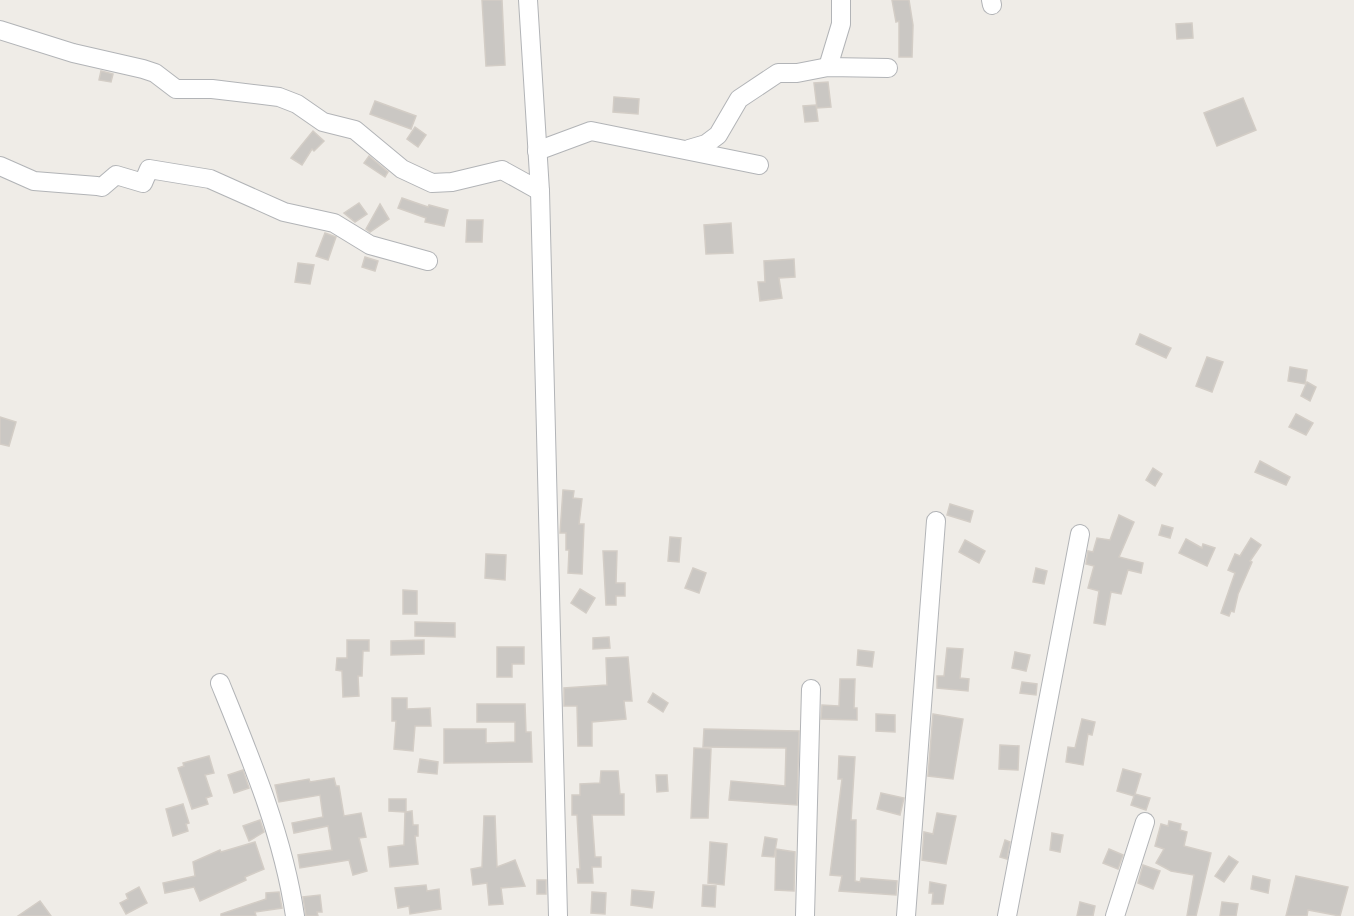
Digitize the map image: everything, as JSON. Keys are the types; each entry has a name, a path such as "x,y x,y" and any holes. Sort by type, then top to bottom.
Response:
{"street":[{"path":"528,0 540,191 558,916"},
{"path":"828,67 841,24 841,0"},
{"path":"0,30 73,53 155,73 176,89 194,91 212,89 279,97 297,104 323,122 355,130 402,169 432,183 452,182 502,170 540,191"},
{"path":"689,149 706,144 718,135 739,99 778,73 797,73 828,67 888,68"},
{"path":"537,151 591,132 689,149 759,165"},
{"path":"0,166 34,181 102,187 116,175 143,183 149,169 210,179 284,212 334,223 370,245 387,252 428,261"},
{"path":"906,916 936,521"},
{"path":"1007,916 1080,534"},
{"path":"220,682 258,776 286,864 295,916"},
{"path":"805,916 811,689"},
{"path":"1115,916 1145,822"}],"building":[{"path":"482,0 502,0 505,65 486,66"},
{"path":"892,0 909,0 913,25 912,57 899,57 899,21 896,22"},
{"path":"1192,23 1193,38 1177,39 1176,24"},
{"path":"101,71 113,74 111,82 99,80"},
{"path":"828,82 831,107 817,108 814,83"},
{"path":"614,97 639,99 638,114 613,112"},
{"path":"1243,98 1256,130 1217,146 1204,113"},
{"path":"375,101 416,116 411,129 370,114"},
{"path":"816,105 818,121 805,122 803,106"},
{"path":"415,127 426,135 418,147 407,139"},
{"path":"313,131 324,141 314,151 312,149 302,165 291,158"},
{"path":"369,156 388,172 385,177 364,163"},
{"path":"402,198 428,207 429,205 448,210 444,226 425,222 426,218 398,208"},
{"path":"359,203 367,214 355,222 344,213"},
{"path":"380,204 389,219 370,232 366,229"},
{"path":"467,220 483,220 482,242 466,242"},
{"path":"731,223 733,253 706,254 704,225"},
{"path":"325,233 336,237 328,260 316,256"},
{"path":"365,257 378,261 375,271 362,267"},
{"path":"794,259 795,277 779,278 782,298 760,301 758,282 765,282 764,261"},
{"path":"298,263 314,265 310,284 295,282"},
{"path":"1140,334 1171,348 1166,358 1136,344"},
{"path":"1207,357 1223,362 1212,392 1196,386"},
{"path":"1290,367 1307,370 1305,384 1288,381"},
{"path":"1307,382 1316,387 1310,401 1301,396"},
{"path":"1296,414 1313,423 1306,435 1289,427"},
{"path":"0,417 16,422 9,446 0,444"},
{"path":"1260,461 1290,477 1286,485 1255,472"},
{"path":"1153,468 1162,474 1155,486 1146,480"},
{"path":"563,490 574,491 573,498 582,499 579,524 584,524 582,574 568,573 569,550 566,550 566,533 560,533"},
{"path":"950,504 973,511 970,522 947,515"},
{"path":"1119,515 1134,522 1119,557 1143,563 1141,573 1128,570 1121,594 1111,592 1105,625 1094,623 1099,591 1088,588 1094,566 1086,564 1088,551 1093,552 1097,538 1110,540"},
{"path":"1162,525 1173,528 1170,538 1159,535"},
{"path":"670,537 681,538 679,562 668,561"},
{"path":"1251,538 1261,545 1250,561 1252,562 1238,594 1234,612 1231,611 1229,616 1221,613 1235,573 1228,570 1235,554 1240,556"},
{"path":"1186,539 1202,548 1203,544 1215,548 1207,566 1179,553"},
{"path":"965,540 985,551 979,563 959,552"},
{"path":"603,551 617,551 616,583 625,583 625,596 616,596 616,605 606,605"},
{"path":"486,554 506,555 505,580 485,578"},
{"path":"693,568 706,573 699,593 685,588"},
{"path":"1036,568 1047,571 1044,584 1033,582"},
{"path":"580,589 595,598 586,613 571,603"},
{"path":"403,590 417,591 417,614 403,614"},
{"path":"415,622 455,623 455,637 415,636"},
{"path":"609,637 610,648 593,649 593,638"},
{"path":"347,640 369,640 369,651 363,651 362,676 358,676 359,696 343,697 342,671 336,670 337,658 347,658"},
{"path":"424,640 424,654 391,655 391,641"},
{"path":"497,647 524,647 524,664 512,664 512,677 497,677"},
{"path":"947,648 963,649 960,678 969,679 968,691 937,688 937,676 944,676"},
{"path":"858,650 874,652 872,667 857,665"},
{"path":"1015,652 1030,655 1026,671 1012,668"},
{"path":"628,657 632,701 624,701 626,719 592,722 592,746 578,746 577,706 564,706 564,688 607,685 606,658"},
{"path":"840,679 855,679 854,708 857,708 857,720 821,719 822,705 839,706"},
{"path":"1022,682 1037,684 1036,695 1020,693"},
{"path":"653,693 668,703 663,712 648,702"},
{"path":"392,698 407,698 407,709 430,708 431,726 415,726 413,751 394,749 396,721 392,721"},
{"path":"477,704 525,704 526,732 531,732 532,762 444,763 444,729 486,729 486,743 515,742 515,722 477,722"},
{"path":"876,714 895,715 895,732 876,731"},
{"path":"933,714 963,719 953,779 928,776"},
{"path":"1082,719 1095,722 1092,735 1088,734 1083,765 1066,762 1068,747 1075,748"},
{"path":"704,729 799,731 797,805 729,800 731,781 785,786 786,748 703,747"},
{"path":"1000,745 1019,746 1018,770 999,769"},
{"path":"694,748 711,749 708,818 691,818"},
{"path":"209,756 214,773 205,775 212,796 206,798 208,804 192,809 178,768 184,766 183,763"},
{"path":"839,756 855,757 851,820 856,820 855,881 860,882 861,878 897,881 896,895 839,891 842,876 830,875 842,779 838,779"},
{"path":"420,759 438,762 437,774 418,772"},
{"path":"1123,769 1141,774 1135,794 1150,798 1146,810 1131,805 1134,796 1117,791"},
{"path":"243,770 249,788 234,793 228,775"},
{"path":"601,771 618,771 620,794 624,794 624,815 592,815 595,857 601,857 601,867 592,867 593,883 578,883 577,869 580,869 577,815 572,815 572,795 580,795 580,784 600,783"},
{"path":"656,775 667,775 668,791 657,792"},
{"path":"334,778 336,786 339,786 344,816 361,813 366,837 359,838 367,871 353,875 349,860 300,868 298,855 332,850 328,826 294,833 292,823 323,817 320,795 279,802 275,785 309,779 310,782"},
{"path":"881,793 904,798 900,815 877,809"},
{"path":"389,799 406,799 406,812 412,811 413,825 418,825 418,836 415,836 418,864 390,867 388,847 404,845 405,812 389,811"},
{"path":"183,804 189,823 186,824 188,831 173,836 166,809"},
{"path":"937,813 956,816 946,864 922,860 924,832 933,834"},
{"path":"484,816 495,816 497,867 515,860 525,886 501,888 503,904 489,905 487,883 473,885 471,869 482,867"},
{"path":"260,820 264,832 249,841 243,826"},
{"path":"1169,821 1181,824 1180,830 1187,832 1184,846 1211,853 1196,916 1187,916 1194,875 1171,871 1156,863 1164,849 1155,846 1161,824 1168,826"},
{"path":"1052,833 1063,835 1060,852 1050,850"},
{"path":"765,837 777,839 774,857 762,856"},
{"path":"1005,840 1010,842 1007,859 1000,857"},
{"path":"255,842 264,869 245,877 246,880 200,901 194,887 165,893 163,883 195,876 193,862 220,850 221,852"},
{"path":"710,842 727,844 724,885 708,883"},
{"path":"776,849 795,852 794,891 775,890"},
{"path":"1109,849 1123,855 1118,869 1103,863"},
{"path":"1229,856 1238,862 1224,882 1215,876"},
{"path":"1143,865 1160,871 1153,889 1138,883"},
{"path":"1253,876 1270,880 1268,893 1251,889"},
{"path":"1296,876 1348,887 1340,916 1308,910 1307,916 1286,916"},
{"path":"537,880 546,880 546,894 537,894"},
{"path":"930,882 946,885 943,904 932,904 933,893 929,893"},
{"path":"426,885 427,891 439,889 441,909 410,914 409,906 398,908 395,888"},
{"path":"703,885 716,886 715,907 702,906"},
{"path":"139,887 147,903 126,914 120,903 128,899 126,894"},
{"path":"632,890 654,892 652,908 631,905"},
{"path":"279,892 282,908 255,912 256,916 221,916 221,914 266,899 266,893"},
{"path":"592,892 606,893 605,914 591,913"},
{"path":"320,895 322,912 317,912 318,916 306,916 303,897"},
{"path":"40,901 51,916 18,916"},
{"path":"1080,902 1095,906 1093,916 1077,916"},
{"path":"1222,902 1238,904 1236,916 1220,916"}]}
